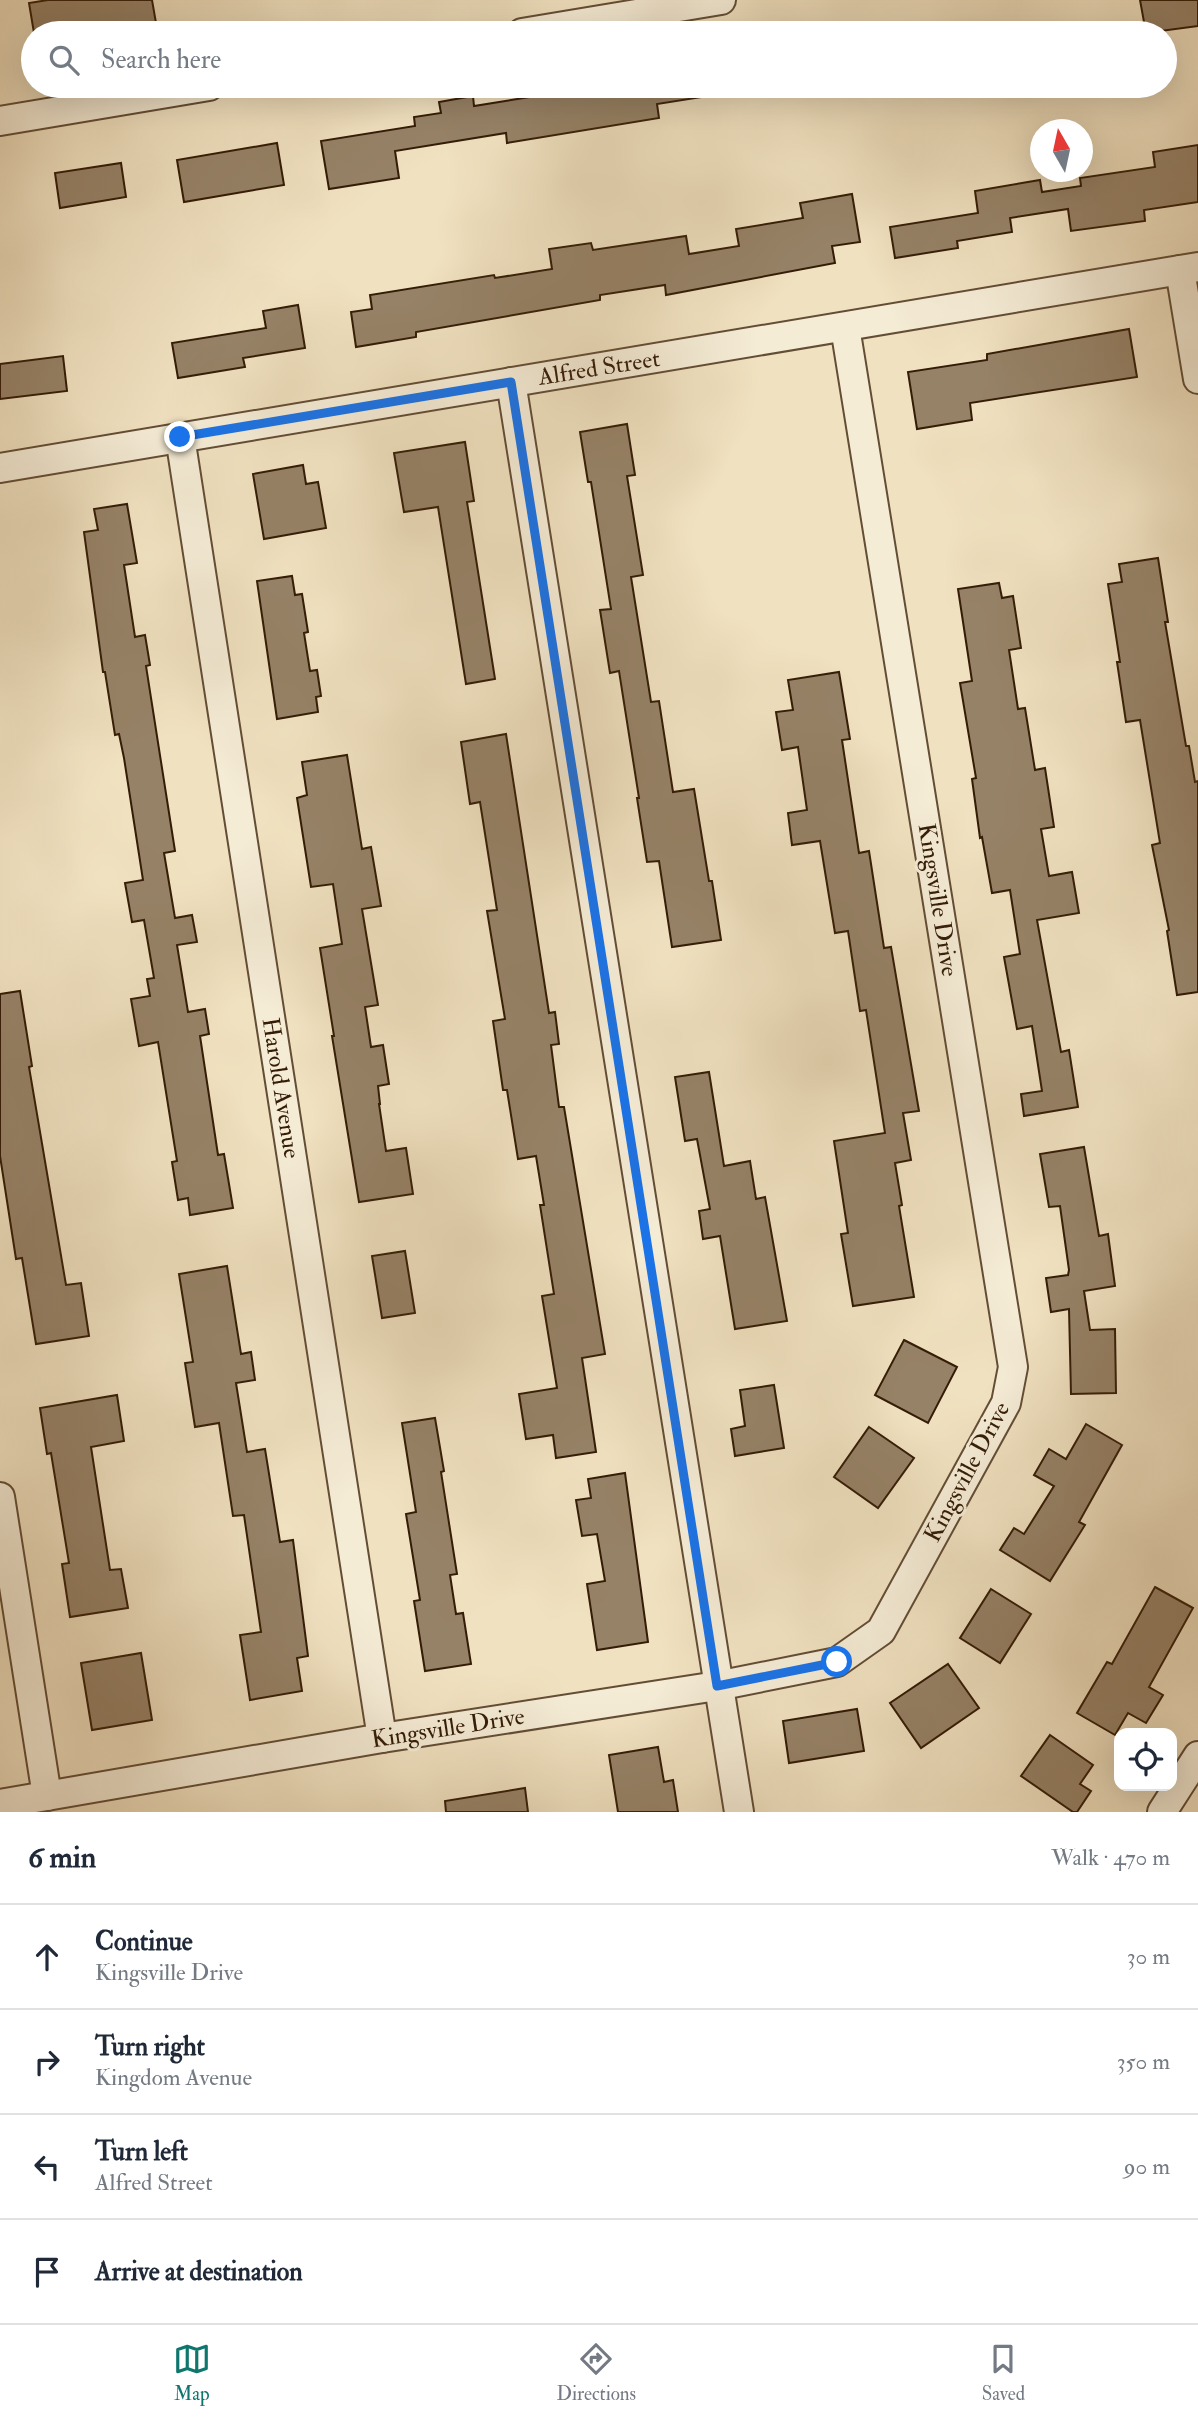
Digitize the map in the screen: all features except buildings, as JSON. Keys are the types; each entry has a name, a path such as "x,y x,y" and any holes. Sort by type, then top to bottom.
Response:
{"street":[{"path":"594,21 721,0"},
{"path":"0,121 137,98"},
{"path":"1189,269 1198,379"},
{"name":"Alfred Street","path":"0,468 1189,269"},
{"name":"Kingsville Drive","path":"0,1804 382,1738 717,1686 837,1662 881,1632 1006,1403 1013,1367 845,327"},
{"path":"511,382 739,1812"},
{"name":"Harold Avenue","path":"180,437 382,1738"},
{"path":"0,1497 47,1796"},
{"path":"1162,1812 1198,1756"}],"route":[{"path":"180,437 511,382 717,1686 837,1662"}]}
